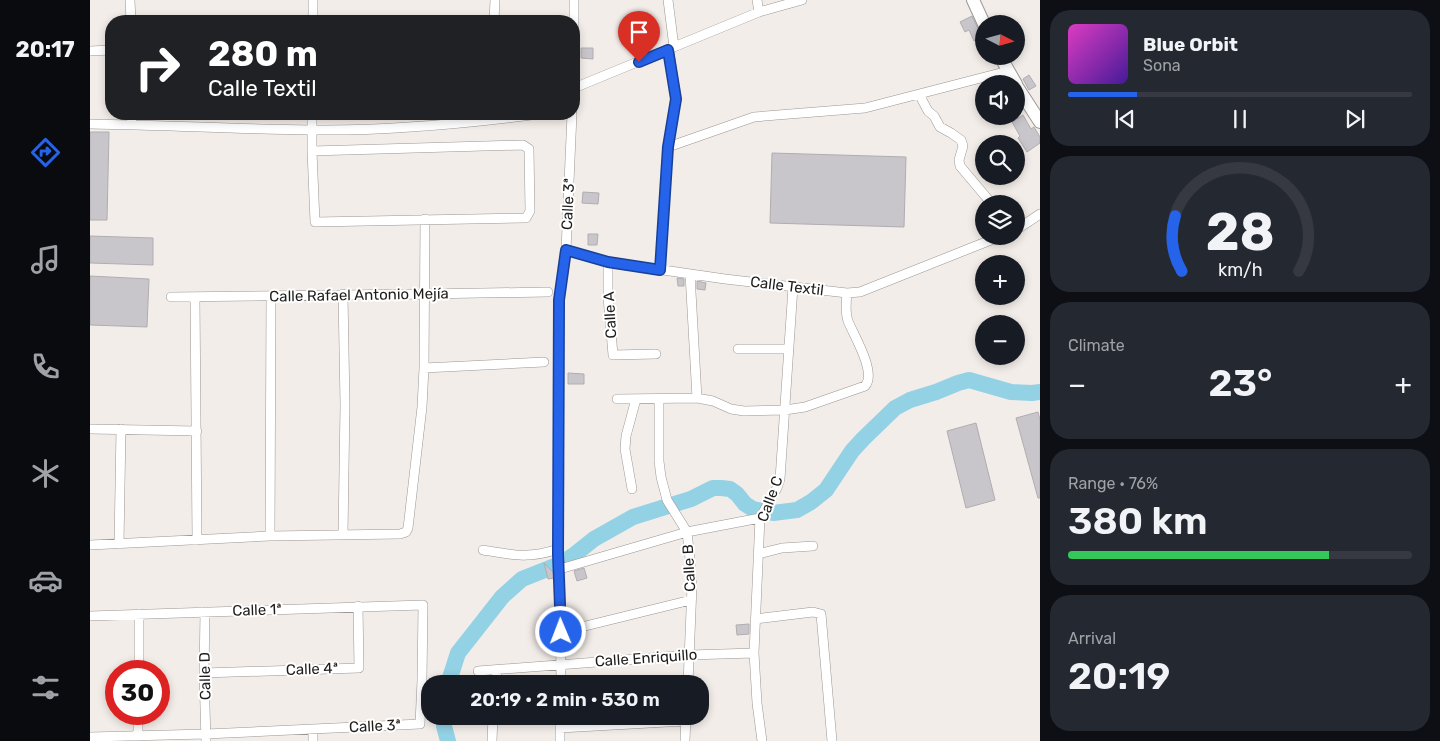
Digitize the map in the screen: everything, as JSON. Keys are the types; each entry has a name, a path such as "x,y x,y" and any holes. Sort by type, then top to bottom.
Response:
{"main road":[{"path":"975,3 980,15"},
{"path":"1005,65 1010,75"},
{"path":"1025,98 1040,122"}],"street":[{"path":"130,0 131,15"},
{"path":"313,0 313,15"},
{"path":"494,15 495,0"},
{"path":"574,0 574,15"},
{"path":"660,270 668,147 676,99 668,0"},
{"path":"757,0 759,12"},
{"path":"580,86 759,12 802,0"},
{"path":"90,51 105,50"},
{"path":"668,147 754,117 865,108 1008,71"},
{"path":"919,94 940,128 961,140 963,146 959,160 960,166 984,195"},
{"path":"312,120 312,151 314,222 526,218 530,212 528,147 523,145 312,151"},
{"path":"90,124 312,130 410,128 470,120"},
{"name":"Calle 3ª","path":"561,675 558,551 559,300 566,250 572,120"},
{"path":"1025,224 1040,214"},
{"path":"90,545 270,536 400,534 406,532 422,407 425,220"},
{"name":"Calle Textil","path":"566,250 608,262 660,270 847,293 860,292 978,245"},
{"name":"Calle A","path":"608,262 608,297 612,355 656,354"},
{"path":"690,274 697,398"},
{"name":"Calle C","path":"762,741 757,703 754,653 760,518 780,479 793,287"},
{"name":"Calle Rafael Antonio Mejía","path":"171,296 548,292"},
{"path":"617,399 697,398 713,401 731,410 785,410 805,407 865,386 869,382 868,368 848,319 847,293"},
{"path":"343,294 345,405 343,535"},
{"path":"270,536 271,296"},
{"path":"195,297 198,540"},
{"path":"738,349 788,349"},
{"path":"424,368 544,362"},
{"path":"632,489 625,449 626,436 636,399"},
{"name":"Calle B","path":"659,399 659,461 661,477 667,500 687,532 692,586 689,675"},
{"path":"90,429 197,431"},
{"path":"119,544 121,429"},
{"path":"560,570 687,532 760,518"},
{"path":"758,554 782,548 812,546"},
{"path":"483,550 522,556 535,556 558,551"},
{"path":"561,632 691,600"},
{"name":"Calle 1ª","path":"90,616 423,605 420,724"},
{"name":"Calle 4ª","path":"204,673 359,668 358,606"},
{"name":"Calle D","path":"205,612 206,737"},
{"path":"755,620 813,612 821,614 832,741"},
{"path":"139,614 139,660"},
{"name":"Calle Enriquillo","path":"478,671 690,655 754,653"},
{"path":"496,670 496,675"},
{"name":"Calle 3ª","path":"90,737 206,737 420,724"},
{"path":"138,725 138,736"},
{"path":"492,741 493,725"},
{"path":"560,741 560,728 602,725"},
{"path":"684,741 685,725"},
{"path":"313,729 313,741"}],"building":[{"path":"972,16 975,22 975,40 969,30 965,32 960,22"},
{"path":"581,48 593,48 593,59 581,58"},
{"path":"1029,75 1036,86 1029,90 1025,83 1025,78"},
{"path":"1025,118 1031,129 1034,127 1040,137 1040,143 1027,152 1025,149 1025,135 1019,135 1014,125 1025,125"},
{"path":"90,132 109,132 107,220 90,220"},
{"path":"772,153 906,157 904,227 770,223"},
{"path":"583,192 599,193 598,204 582,203"},
{"path":"588,234 598,234 597,245 588,245"},
{"path":"90,236 153,238 153,265 90,263"},
{"path":"90,276 149,279 147,327 90,325"},
{"path":"677,278 684,279 684,286 678,286"},
{"path":"697,281 706,283 705,290 697,289"},
{"path":"568,373 584,374 584,384 568,384"},
{"path":"1038,412 1040,420 1040,498 1038,498 1016,418"},
{"path":"976,423 995,500 966,508 947,431"},
{"path":"544,563 554,573 554,578 548,579"},
{"path":"584,568 587,578 577,581 574,571"},
{"path":"749,624 749,634 737,635 736,625"}],"waterway":[{"path":"451,675 458,653 502,597 522,579 560,564 594,539 633,517 691,499 713,488 730,489 753,509 773,513 797,510 826,490 852,451 863,439 895,408 910,400 969,380 1011,392 1040,392"},
{"path":"444,725 448,741"}],"route":[{"path":"561,632 558,554 559,300 566,250 608,262 660,270 665,176 676,99 668,50 639,62"}]}
